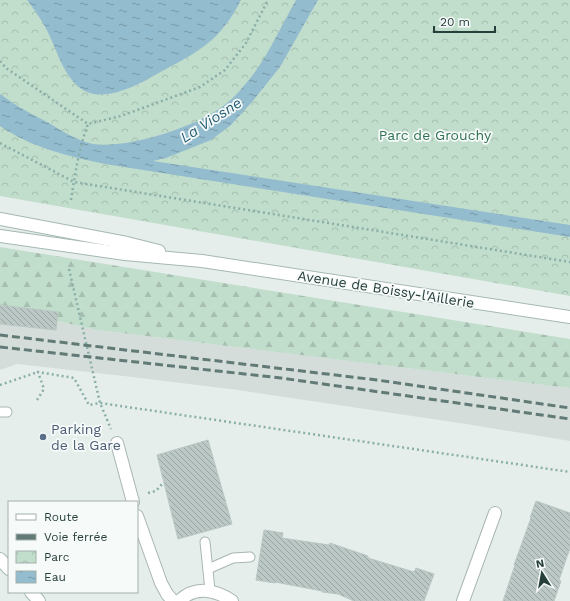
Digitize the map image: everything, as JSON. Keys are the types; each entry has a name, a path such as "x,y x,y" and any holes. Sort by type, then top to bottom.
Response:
{"main road":[{"path":"0,219 127,244 202,261"},
{"path":"0,236 124,254 202,261"},
{"name":"Avenue de Boissy-l'Aillerie","path":"202,261 570,317"},
{"path":"117,443 133,501"},
{"path":"463,601 495,513"},
{"path":"138,519 161,583 173,601"},
{"path":"0,559 8,568"},
{"path":"179,601 193,593 210,590 225,596 232,601"},
{"path":"31,593 39,601"}],"lane":[{"path":"205,542 210,590"},
{"path":"208,569 233,558 250,557"}],"path":[{"path":"0,62 6,68 88,124 121,116 200,87 225,70 246,43 268,0"},
{"path":"71,200 76,168 88,124"},
{"path":"0,143 74,182 570,262"},
{"path":"69,269 100,403 117,443"},
{"path":"37,400 44,389 38,372"},
{"path":"0,384 38,372 74,378 89,405 100,403 570,472"}],"shaded area":[{"path":"0,305 58,312 57,321 97,330 570,388 570,441 238,390 17,364 0,370"}],"green space":[{"name":"Parc de Grouchy","path":"0,0 570,0 570,296 0,196"},
{"path":"0,247 570,339 570,388 97,330 57,321 57,312 0,305"}],"water":[{"path":"27,0 241,0 221,31 199,50 135,86 112,93 100,94 90,93 80,88 73,82 63,67 44,25"},
{"name":"La Viosne","path":"296,0 318,0 280,67 252,102 231,125 211,140 166,158 153,161 570,225 570,237 105,164 77,158 38,146 12,134 0,126 0,94 11,102 69,135 93,144 108,145 144,139 163,134 200,120 215,112 227,103 250,79 265,57"}],"building":[{"path":"0,305 58,312 56,330 0,324"},
{"path":"208,440 232,524 178,539 157,455"},
{"path":"536,501 570,513 570,548 559,580 561,581 554,601 503,601 514,565"},
{"path":"264,530 283,533 282,538 329,545 330,543 368,556 368,558 414,572 416,568 434,574 424,601 354,601 338,594 275,582 256,580"}],"railway":[{"path":"0,335 377,380 570,408"},
{"path":"0,347 281,378 570,419"}],"place":[{"name":"Parking de la Gare","path":"43,437"}]}
